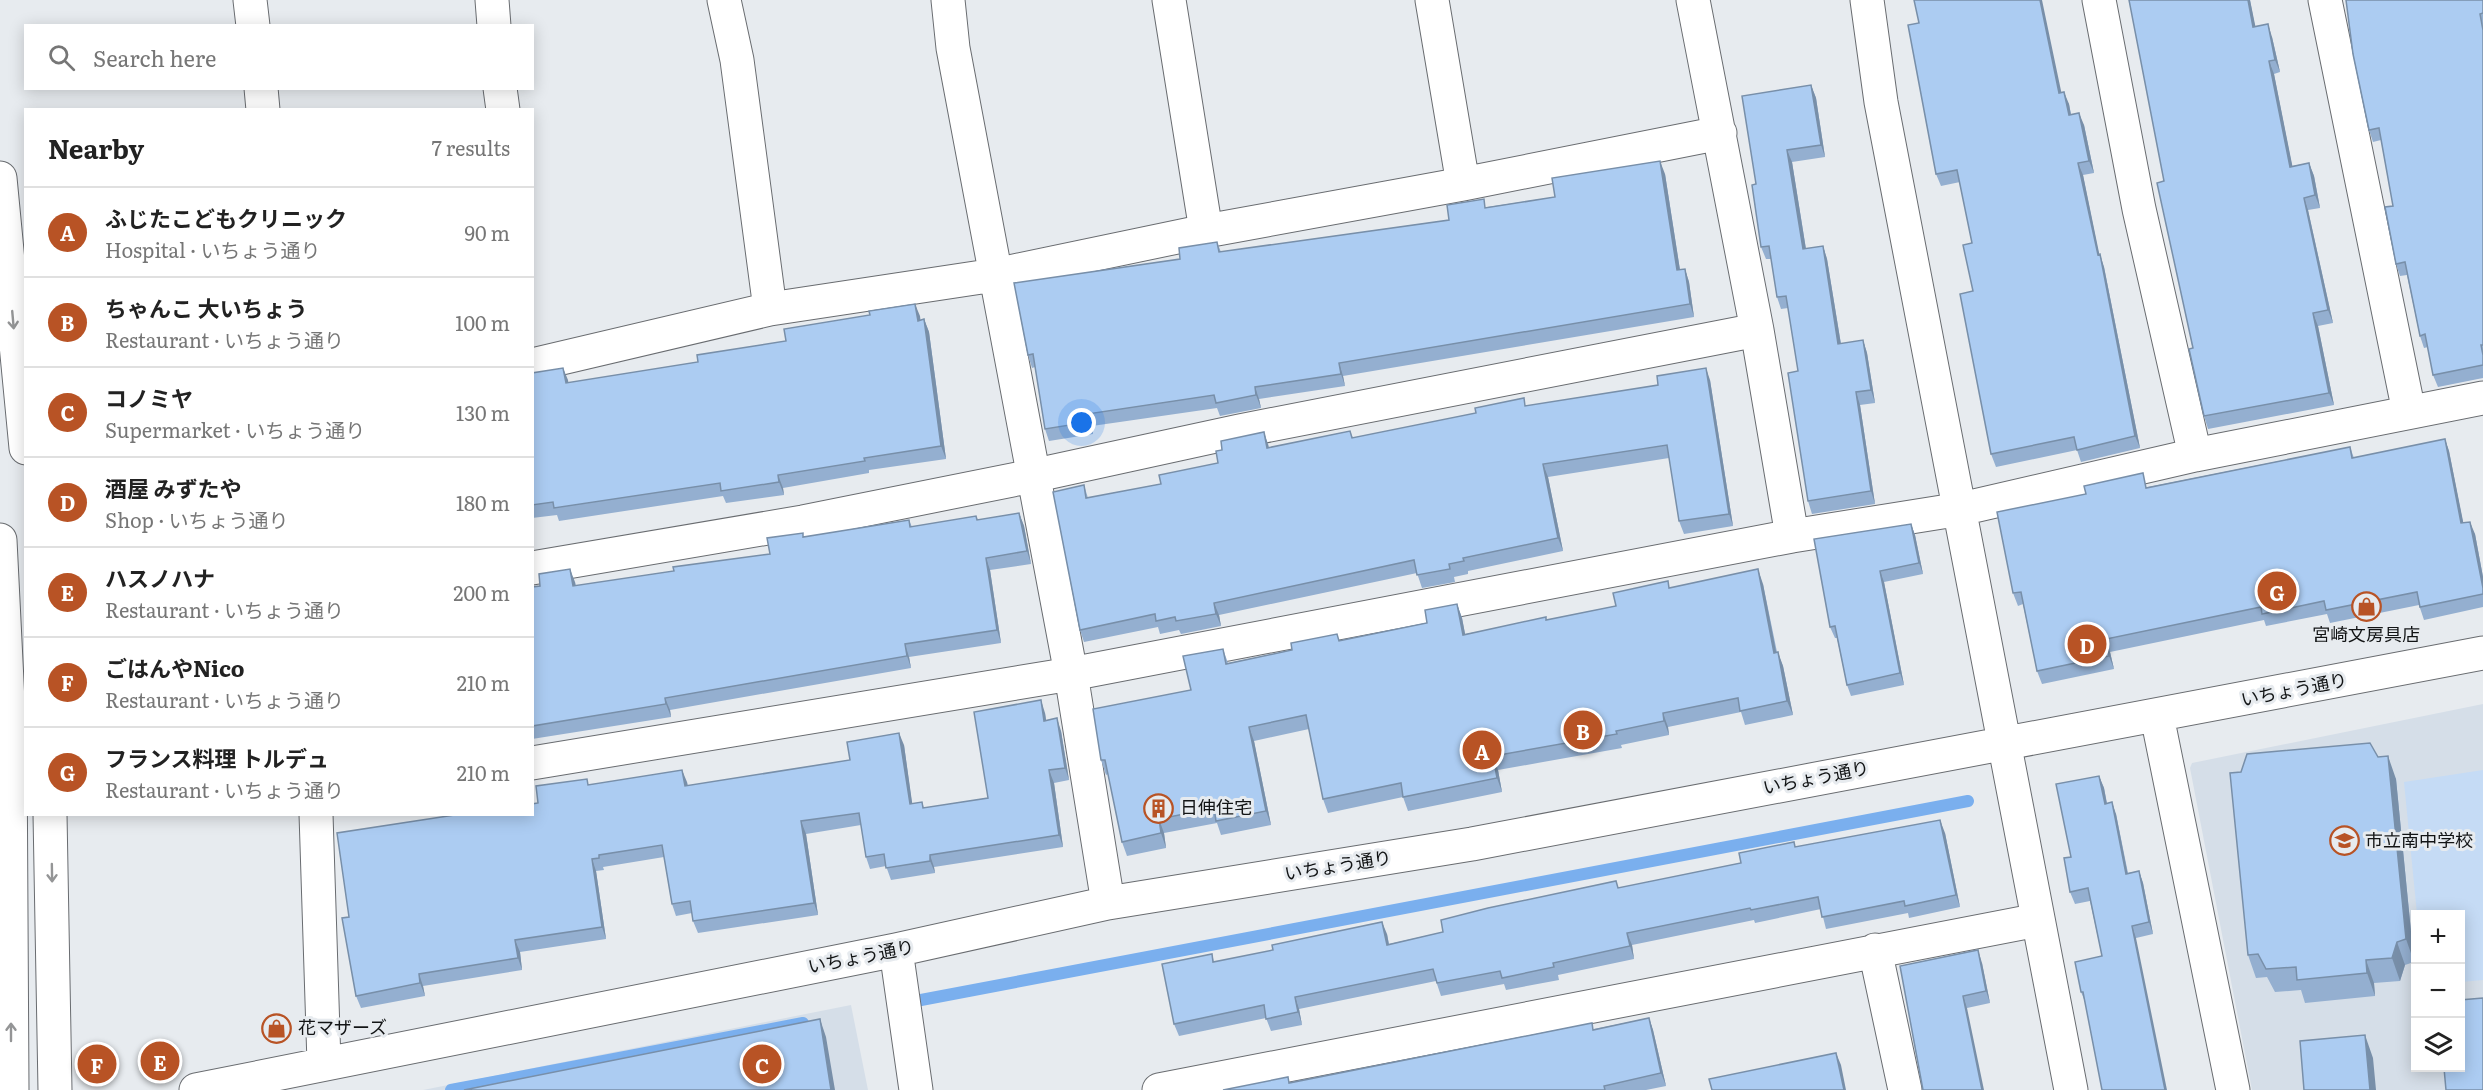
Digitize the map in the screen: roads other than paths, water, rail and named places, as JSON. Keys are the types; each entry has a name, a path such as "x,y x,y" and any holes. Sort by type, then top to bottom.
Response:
{"street":[{"path":"250,0 254,24"},
{"path":"492,0 494,24"},
{"path":"724,0 737,60 770,309"},
{"path":"948,0 952,48 1071,674 1108,903"},
{"path":"1169,0 1206,231"},
{"path":"1432,0 1463,184"},
{"path":"1693,0 1757,330 1792,536"},
{"path":"1867,0 1881,102 2071,1090"},
{"path":"2099,0 2139,209 2195,455"},
{"path":"2325,0 2409,412"},
{"path":"261,90 263,108"},
{"path":"500,90 502,108"},
{"path":"534,365 770,309 995,275 1206,231 1463,184 1720,133"},
{"path":"0,178 24,427"},
{"path":"534,568 803,522 1239,431 1757,330"},
{"path":"534,763 1071,674 1792,536 1961,509 2195,455 2483,398"},
{"path":"0,540 10,742 12,1090"},
{"name":"いちょう通り","path":"196,1090 896,950 1108,903 1472,844 2483,653"},
{"path":"2157,716 2233,1090"},
{"path":"50,816 55,1090"},
{"path":"316,816 324,1063"},
{"path":"1159,1090 2038,920"},
{"path":"896,950 916,1090"},
{"path":"1875,950 1905,1090"}],"waterway":[{"path":"921,1000 1968,801"},
{"path":"451,1090 803,1023"}],"place":[{"name":"フランス料理 トルデュ","path":"2277,591"},
{"name":"宮崎文房具店","path":"2366,606"},
{"name":"酒屋 みずたや","path":"2087,644"},
{"name":"ちゃんこ 大いちょう","path":"1583,730"},
{"name":"ふじたこどもクリニック","path":"1482,750"},
{"name":"日伸住宅","path":"1159,808"},
{"name":"市立南中学校","path":"2344,841"},
{"name":"花マザーズ","path":"277,1028"},
{"name":"ハスノハナ","path":"160,1061"},
{"name":"ごはんやNico","path":"97,1064"},
{"name":"コノミヤ","path":"762,1064"}]}
